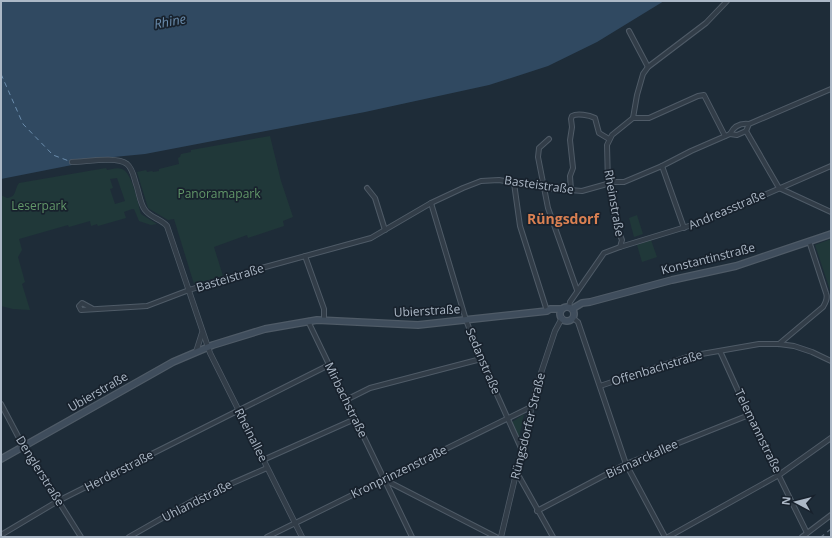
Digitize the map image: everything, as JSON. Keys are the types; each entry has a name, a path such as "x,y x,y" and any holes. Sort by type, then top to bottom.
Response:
{"main road":[{"name":"Konstantinstraße","path":"561,314 565,307 572,312 590,302 666,282 736,266 831,234"},
{"name":"Ubierstraße","path":"1,459 164,367 208,347 266,329 308,320 418,325 547,311 550,309 561,314"},
{"path":"561,314 568,321 572,312"}],"street":[{"path":"571,191 570,176 573,168 570,140 572,116 577,114 587,114 595,118 599,133 609,139 633,118 643,74 648,67 706,23 727,1"},
{"path":"629,31 648,67"},
{"path":"749,124 746,131 736,135 730,134 733,128 743,124 749,124 831,89"},
{"path":"633,118 649,118 698,96 704,96 725,136"},
{"path":"746,131 779,188 831,212"},
{"name":"Basteistraße","path":"93,309 147,306 189,290 371,238 431,203 463,188 481,182 499,180 545,188 582,191 614,182 624,182 730,134"},
{"path":"549,139 539,148 538,152 548,208 577,290"},
{"name":"Rheinstraße","path":"572,312 570,302 577,290 604,252 620,247 622,240 615,223 614,207 608,184 607,145 609,139"},
{"name":"Rheinallee","path":"72,162 106,160 122,162 128,166 131,170 145,210 167,226 208,347 302,537"},
{"path":"662,166 684,228"},
{"name":"Andreasstraße","path":"620,247 702,222 831,166"},
{"path":"514,183 520,226 547,311"},
{"path":"367,188 375,198 385,230"},
{"name":"Sedanstraße","path":"431,203 466,320 481,359 521,448"},
{"path":"779,344 826,303 826,293 809,241"},
{"path":"305,256 324,310 324,320"},
{"path":"572,312 578,322 626,464 665,537"},
{"name":"Rüngsdorfer Straße","path":"501,537 531,407 550,344 561,314"},
{"name":"Mirbachstraße","path":"308,320 412,537"},
{"path":"196,352 202,333"},
{"name":"Offenbachstraße","path":"600,386 690,356 759,344 794,346 812,352 831,361"},
{"name":"Telemannstraße","path":"720,351 749,415 807,533"},
{"path":"346,400 370,388 481,359"},
{"name":"Herderstraße","path":"1,535 58,501 329,365"},
{"name":"Denglerstraße","path":"1,404 24,447 81,537"},
{"name":"Kronprinzenstraße","path":"266,537 531,407"},
{"name":"Bismarckallee","path":"537,511 626,464 749,415"},
{"path":"263,460 355,419"},
{"path":"668,537 778,475 831,438"},
{"name":"Uhlandstraße","path":"129,537 187,504 267,468"},
{"path":"516,471 537,511 553,537"},
{"path":"384,479 496,537"},
{"path":"802,537 831,515"}],"green space":[{"name":"Panoramapark","path":"270,136 281,181 293,217 283,221 284,226 248,238 247,235 214,247 223,276 194,284 174,219 168,220 148,208 137,172 146,170 147,172 159,171 159,169 179,164 178,158 181,154 191,152 191,150"},
{"name":"Leserpark","path":"106,168 107,170 120,168 126,171 132,182 141,214 157,224 151,225 139,221 134,209 132,209 124,212 126,218 98,226 97,224 91,226 90,221 69,227 68,225 19,239 22,250 18,257 25,282 22,284 30,310 13,309 1,306 1,195 7,198 12,196 15,193 19,183","holes":["117,178 125,201 115,204 110,189 113,188 110,179"]},
{"path":"637,215 643,234 634,237 629,218"},
{"path":"831,239 831,293 815,245"},
{"path":"651,240 657,257 642,262 637,245"},
{"path":"524,414 519,438 512,422"}],"water":[{"name":"Rhine","path":"1,1 664,1 597,42 548,66 489,85 365,112 145,154 72,161 72,165 1,179"}],"ferry route":[{"path":"1,74 23,124 53,155 69,161"}],"railway":[{"path":"821,537 831,529"}],"district":[{"name":"Rüngsdorf","path":"563,219"}]}
